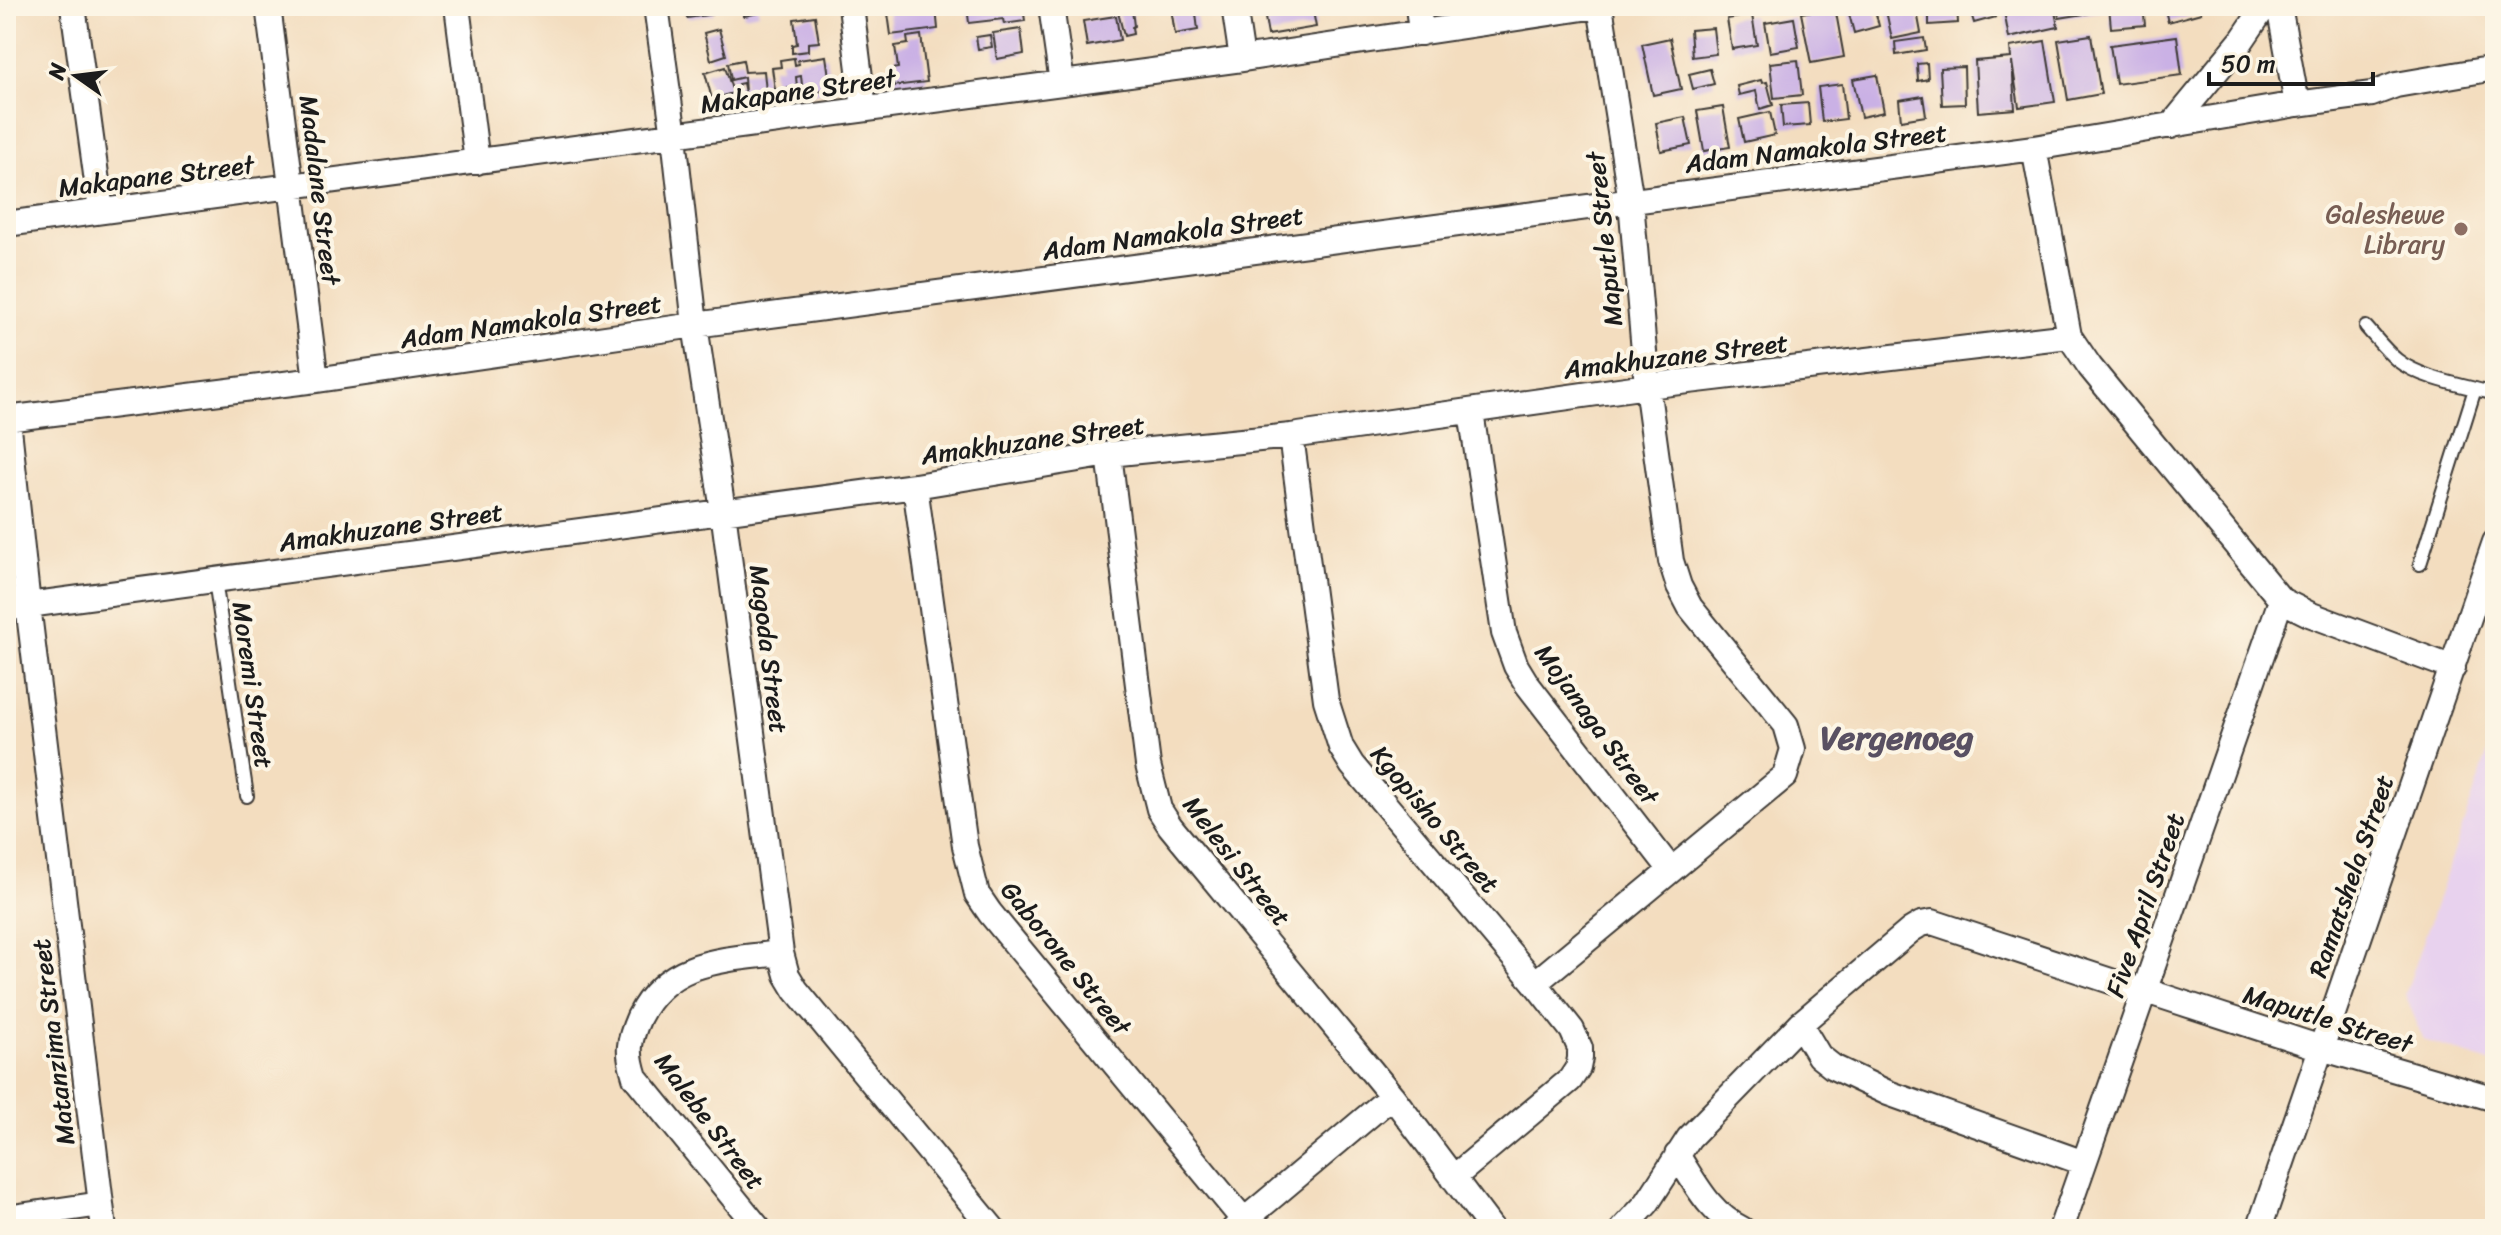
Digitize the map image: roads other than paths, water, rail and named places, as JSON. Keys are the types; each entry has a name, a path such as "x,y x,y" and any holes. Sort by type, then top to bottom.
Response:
{"street":[{"path":"73,6 101,211"},
{"name":"Madalane Street","path":"268,6 316,380"},
{"path":"457,6 477,162"},
{"name":"Magoda Street","path":"656,6 695,325 723,511 781,953 787,975 796,990 993,1229"},
{"path":"851,6 864,109"},
{"path":"1051,6 1062,83"},
{"path":"1234,6 1242,59"},
{"path":"1418,6 1421,33"},
{"name":"Makapane Street","path":"6,224 1242,59 1598,6"},
{"name":"Maputle Street","path":"1598,6 1631,201 1647,386 1666,538 1679,586 1690,607 1786,725 1793,749 1785,776 1671,870"},
{"path":"2171,126 2242,40 2265,6"},
{"path":"2279,6 2297,104"},
{"path":"2372,94 2404,83 2495,68"},
{"path":"2372,94 2396,96 2495,85"},
{"name":"Adam Namakola Street","path":"7,419 2034,148 2372,94"},
{"path":"2034,148 2069,336 2090,367 2281,600 2309,614 2453,668"},
{"name":"Amakhuzane Street","path":"17,606 915,486 1109,454 1291,436 1647,386 2069,336"},
{"name":"Mojanaga Street","path":"1471,412 1504,633 1516,666 1671,870"},
{"name":"Matanzima Street","path":"7,419 17,606 104,1229"},
{"name":"Kgopisho Street","path":"1291,436 1326,700 1341,747 1352,765 1535,983 1580,1048 1578,1068 1570,1080 1453,1178"},
{"name":"Melesi Street","path":"1109,454 1148,765 1159,809 1392,1096 1492,1229"},
{"name":"Gaborone Street","path":"915,486 965,846 977,894 1243,1226"},
{"name":"Ramatshela Street","path":"2259,1229 2495,542"},
{"name":"Five April Street","path":"2061,1229 2281,600"},
{"path":"1535,983 1671,870"},
{"name":"Maputle Street","path":"1800,1024 1889,947 1921,924 1932,922 2321,1048 2495,1099"},
{"name":"Malebe Street","path":"759,1229 635,1077 628,1046 646,1003 667,980 691,967 781,953"},
{"path":"1623,1229 1647,1203 1677,1155 1711,1114 1800,1024 1819,1056 1857,1080 2084,1163"},
{"path":"1243,1226 1392,1096"},
{"path":"1677,1155 1709,1206 1742,1229"},
{"path":"6,1218 101,1204"}],"lane":[{"path":"2366,327 2409,368 2495,394"},
{"path":"2420,564 2475,389"},
{"name":"Moremi Street","path":"215,580 247,796"}],"place":[{"name":"Galeshewe Library","path":"2461,229"}],"district":[{"name":"Vergenoeg","path":"1897,737"}]}
